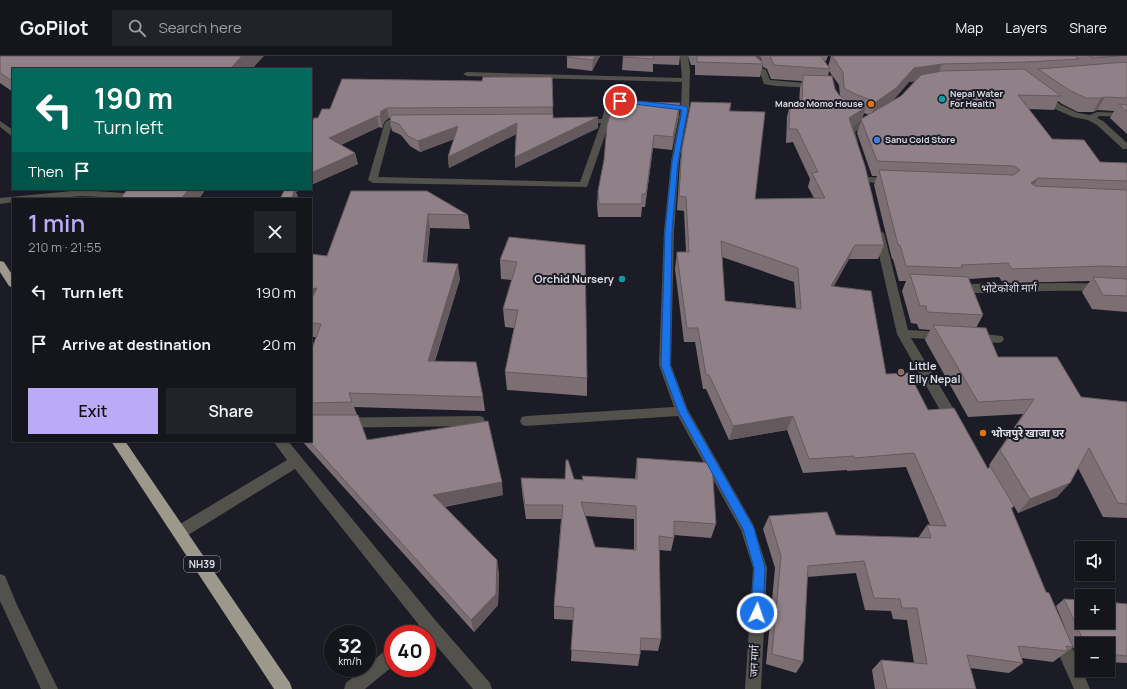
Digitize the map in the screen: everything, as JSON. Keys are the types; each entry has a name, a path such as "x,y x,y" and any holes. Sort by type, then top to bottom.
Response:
{"highway":[{"path":"0,264 12,282"},
{"name":"NH39","path":"119,442 284,689"}],"street":[{"name":"जन मार्ग","path":"684,56 686,80 681,108 669,231 665,365 682,411 748,528 760,568 753,689"},
{"path":"756,56 758,69 763,72 767,82 776,84 827,86"},
{"path":"467,74 686,80"},
{"path":"1036,91 1058,107 1076,115 1091,118 1100,123 1126,147"},
{"path":"413,122 389,122 373,180 584,185 606,121 610,102 614,100 656,105"},
{"path":"1091,118 1097,114 1127,115"},
{"path":"858,154 850,130 866,118 884,115"},
{"path":"575,122 606,121"},
{"path":"0,123 12,133"},
{"path":"863,167 871,195"},
{"path":"867,180 898,181"},
{"path":"30,198 82,194 143,197"},
{"path":"0,201 12,199"},
{"path":"876,218 896,285 903,334 959,430"},
{"name":"भोटेकोशी मार्ग","path":"946,288 993,290 1094,286 1127,288"},
{"path":"903,334 998,339"},
{"path":"526,421 682,411"},
{"path":"312,423 479,421"},
{"path":"281,442 421,625"},
{"path":"180,532 296,461"},
{"path":"0,581 11,609 50,689"},
{"path":"1054,624 1082,689"},
{"path":"436,641 484,689"},
{"path":"352,689 384,663"}],"building":[{"path":"0,56 242,56 231,68 12,68 12,80 0,73"},
{"path":"567,56 595,56 593,60"},
{"path":"654,56 654,59 623,57"},
{"path":"697,56 755,56 763,64 697,62"},
{"path":"770,56 821,56 830,69 774,65"},
{"path":"832,56 1075,56 1079,59 942,64 914,68 896,88 876,102 844,88 843,72"},
{"path":"1089,56 1119,56 1093,58"},
{"path":"1126,62 1127,98 1086,98 1069,90 1038,69"},
{"path":"1024,69 1061,96 1018,95 1052,139 1084,140 1100,162 1127,163 1127,181 1038,178 1031,183 1035,186 1127,190 1127,267 1104,266 1012,269 1008,263 961,265 962,268 906,266 900,245 898,245 879,170 1014,175 1020,170 1014,166 877,161 861,119 901,96 921,75 942,71"},
{"path":"803,75 832,76 835,89 839,95 849,102 866,107 849,118 865,166 884,245 855,245 831,286 871,291 886,374 909,373 928,410 954,408 988,469 990,466 1014,506 1011,508 1046,592 1049,593 1073,647 1066,646 1068,651 1018,646 1023,663 967,655 976,689 887,689 881,660 927,664 917,608 902,608 900,599 874,598 864,561 808,566 803,662 772,654 781,556 769,516 827,512 836,535 931,538 927,525 946,526 914,453 854,458 854,456 809,459 793,416 733,426 709,375 706,375 698,328 687,328 677,252 689,252 686,197 679,196 682,148 691,102 731,103 729,111 765,112 755,199 825,198 812,173 818,172 797,129 789,129 790,104 802,104","holes":["721,241 798,268 801,309 725,301"]},
{"path":"483,77 552,77 553,107 387,108 381,111 380,117 377,116 329,138 355,153 312,173 312,122 314,118 318,118 322,109 330,109 342,79 482,81"},
{"path":"632,102 680,103 673,137 654,135 646,194 642,194 642,204 599,204 598,191 604,160 607,125 610,115 619,116 621,109 632,110"},
{"path":"1119,104 1127,105 1127,112"},
{"path":"553,114 553,118 598,117 515,157 517,123 448,157 458,126 418,141 408,136 399,124 390,121 391,115"},
{"path":"127,190 188,190 182,198 123,198 122,196"},
{"path":"284,190 294,190 292,198 280,198"},
{"path":"351,191 427,191 468,215 428,214 423,262 458,264 428,361 476,362 483,397 349,393 352,402 312,403 312,348 321,324 312,323 312,298 317,288 312,289 312,254 327,256"},
{"path":"509,237 585,245 587,378 505,372 518,310 503,309 517,262 500,260"},
{"path":"910,274 968,277 983,315 927,312 926,306 920,306"},
{"path":"1093,277 1127,279 1127,296 1103,295"},
{"path":"933,325 986,328 998,357 1057,357 1081,397 1127,402 1127,504 1118,503 1089,448 1070,483 1030,499 1000,450 1034,399 978,402"},
{"path":"312,415 358,415 367,440 488,421 502,482 433,495 497,560 496,594 471,620 310,442 312,442"},
{"path":"637,458 712,463 716,524 674,521 674,538 659,536 661,639 641,638 640,655 571,650 574,608 554,606 563,505 525,505 521,478 565,479 566,460 568,460 574,479 583,480 582,476 637,479","holes":["581,502 636,506 636,550 595,547"]},
{"path":"1064,599 1075,600 1075,623"},
{"path":"1115,603 1127,604 1127,656 1115,655 1115,637 1082,637 1078,629 1115,629"}],"place":[{"name":"Nepal Water For Health","path":"942,99"},
{"name":"Mando Momo House","path":"871,104"},
{"name":"Sanu Cold Store","path":"877,140"},
{"name":"Orchid Nursery","path":"622,279"},
{"name":"Little Elly Nepal","path":"901,372"},
{"name":"भोजपुरे खाजा घर","path":"983,433"}],"route":[{"path":"620,101 685,108 675,162 669,231 665,365 682,411 748,528 760,568 757,613"}]}
